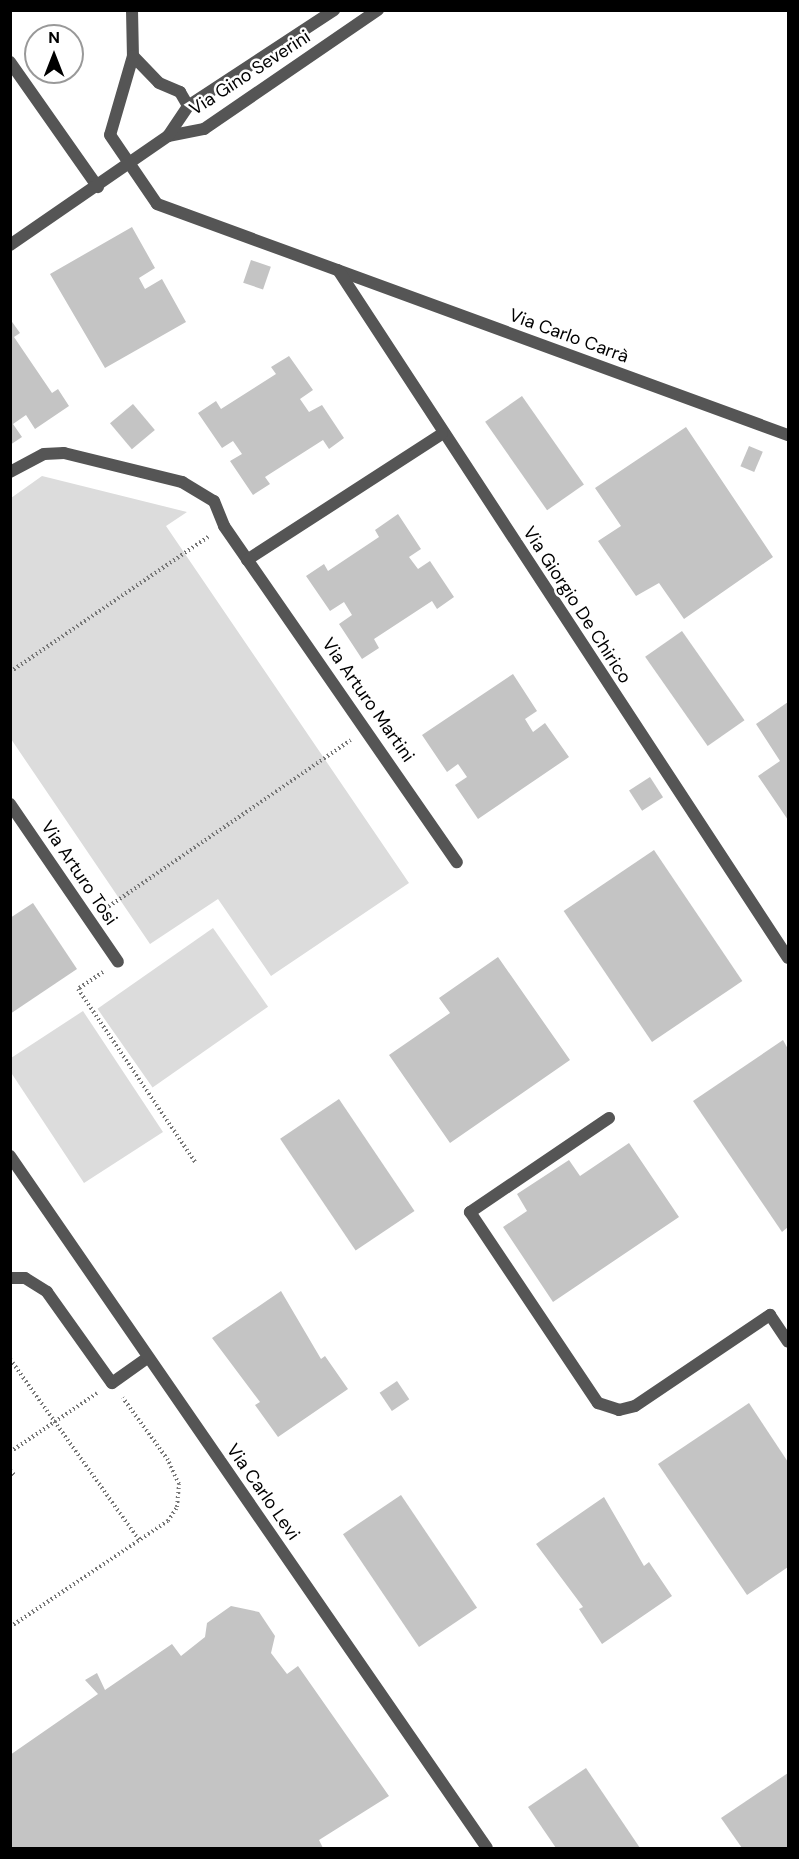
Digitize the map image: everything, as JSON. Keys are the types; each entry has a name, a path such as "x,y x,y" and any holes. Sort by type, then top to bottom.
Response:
{"street":[{"name":"Via Carlo Carrà","path":"132,10 133,56 110,135 157,204 789,435"},
{"name":"Via Gino Severini","path":"10,245 130,165 168,136 188,106 334,10"},
{"name":"Via Gino Severini","path":"168,136 204,129 378,10"},
{"path":"133,56 159,83 180,92 188,106"},
{"path":"10,62 98,187"},
{"name":"Via Giorgio De Chirico","path":"338,270 442,434 789,958"},
{"path":"247,560 442,434"},
{"name":"Via Arturo Martini","path":"10,472 44,454 64,453 182,482 214,501 224,526 367,729 457,862"},
{"name":"Via Arturo Tosi","path":"10,804 118,962"},
{"path":"609,1118 470,1212 598,1403 619,1410 635,1406 770,1316 789,1342"},
{"name":"Via Carlo Levi","path":"10,1156 15,1174 147,1358 486,1848"},
{"path":"10,1278 25,1278 47,1292 112,1383 147,1358"}],"path":[{"path":"10,672 224,526"},
{"path":"89,919 367,729"},
{"path":"118,962 78,989 195,1162"},
{"path":"10,1359 140,1541"},
{"path":"10,1452 112,1383 168,1460 178,1484 177,1507 168,1521 10,1627"},
{"path":"10,1470 15,1476"}],"shaded area":[{"path":"42,476 187,512 166,526 409,883 271,976 218,899 150,944 11,739 11,498"},
{"path":"213,928 268,1007 153,1088 97,1009"},
{"path":"83,1011 163,1132 84,1183 10,1071 11,1058"}],"building":[{"path":"132,227 155,268 139,278 145,289 162,279 186,322 105,368 50,274"},
{"path":"251,260 271,267 263,290 243,283"},
{"path":"10,319 20,333 14,337 52,393 58,389 69,406 35,429 26,415 13,424 22,437 10,445"},
{"path":"289,356 313,390 300,399 309,412 322,405 344,438 329,449 323,440 265,477 270,484 253,495 230,461 242,454 233,441 222,448 198,413 216,401 221,409 276,374 271,367"},
{"path":"522,396 584,484 547,510 485,422"},
{"path":"133,404 155,430 132,449 110,423"},
{"path":"686,427 773,557 684,619 659,583 636,596 598,541 621,526 595,488"},
{"path":"749,446 763,452 754,472 740,466"},
{"path":"398,514 421,549 409,557 418,569 430,561 454,597 437,609 432,601 374,639 379,648 362,659 339,624 352,615 344,602 330,611 306,576 324,564 328,571 379,537 375,530"},
{"path":"682,631 745,720 708,746 645,657"},
{"path":"513,674 537,711 525,719 533,732 545,723 569,757 478,819 455,785 467,777 458,764 447,772 422,735"},
{"path":"788,702 788,820 758,776 780,761 756,724"},
{"path":"650,777 663,797 642,811 629,791"},
{"path":"654,850 742,981 652,1042 564,911"},
{"path":"33,903 77,969 10,1014 10,918"},
{"path":"498,957 570,1060 450,1143 389,1055 450,1013 439,998"},
{"path":"783,1040 788,1049 788,1227 782,1232 693,1101"},
{"path":"339,1099 414,1211 356,1251 280,1139"},
{"path":"629,1143 679,1217 553,1302 503,1227 527,1211 517,1194 569,1160 580,1176"},
{"path":"281,1291 321,1359 325,1356 348,1389 278,1437 255,1405 260,1402 212,1338"},
{"path":"397,1381 409,1399 392,1411 380,1393"},
{"path":"749,1403 788,1462 788,1567 747,1595 658,1464"},
{"path":"401,1495 477,1608 419,1647 343,1534"},
{"path":"604,1497 644,1566 649,1562 672,1596 602,1644 579,1609 583,1607 536,1544"},
{"path":"231,1606 259,1612 275,1636 271,1653 287,1674 298,1666 389,1796 319,1840 323,1848 10,1848 10,1755 98,1694 85,1680 97,1673 105,1690 172,1644 181,1656 205,1637 207,1623"},
{"path":"586,1768 640,1848 556,1848 528,1807"},
{"path":"788,1773 788,1848 742,1848 721,1818"}]}
